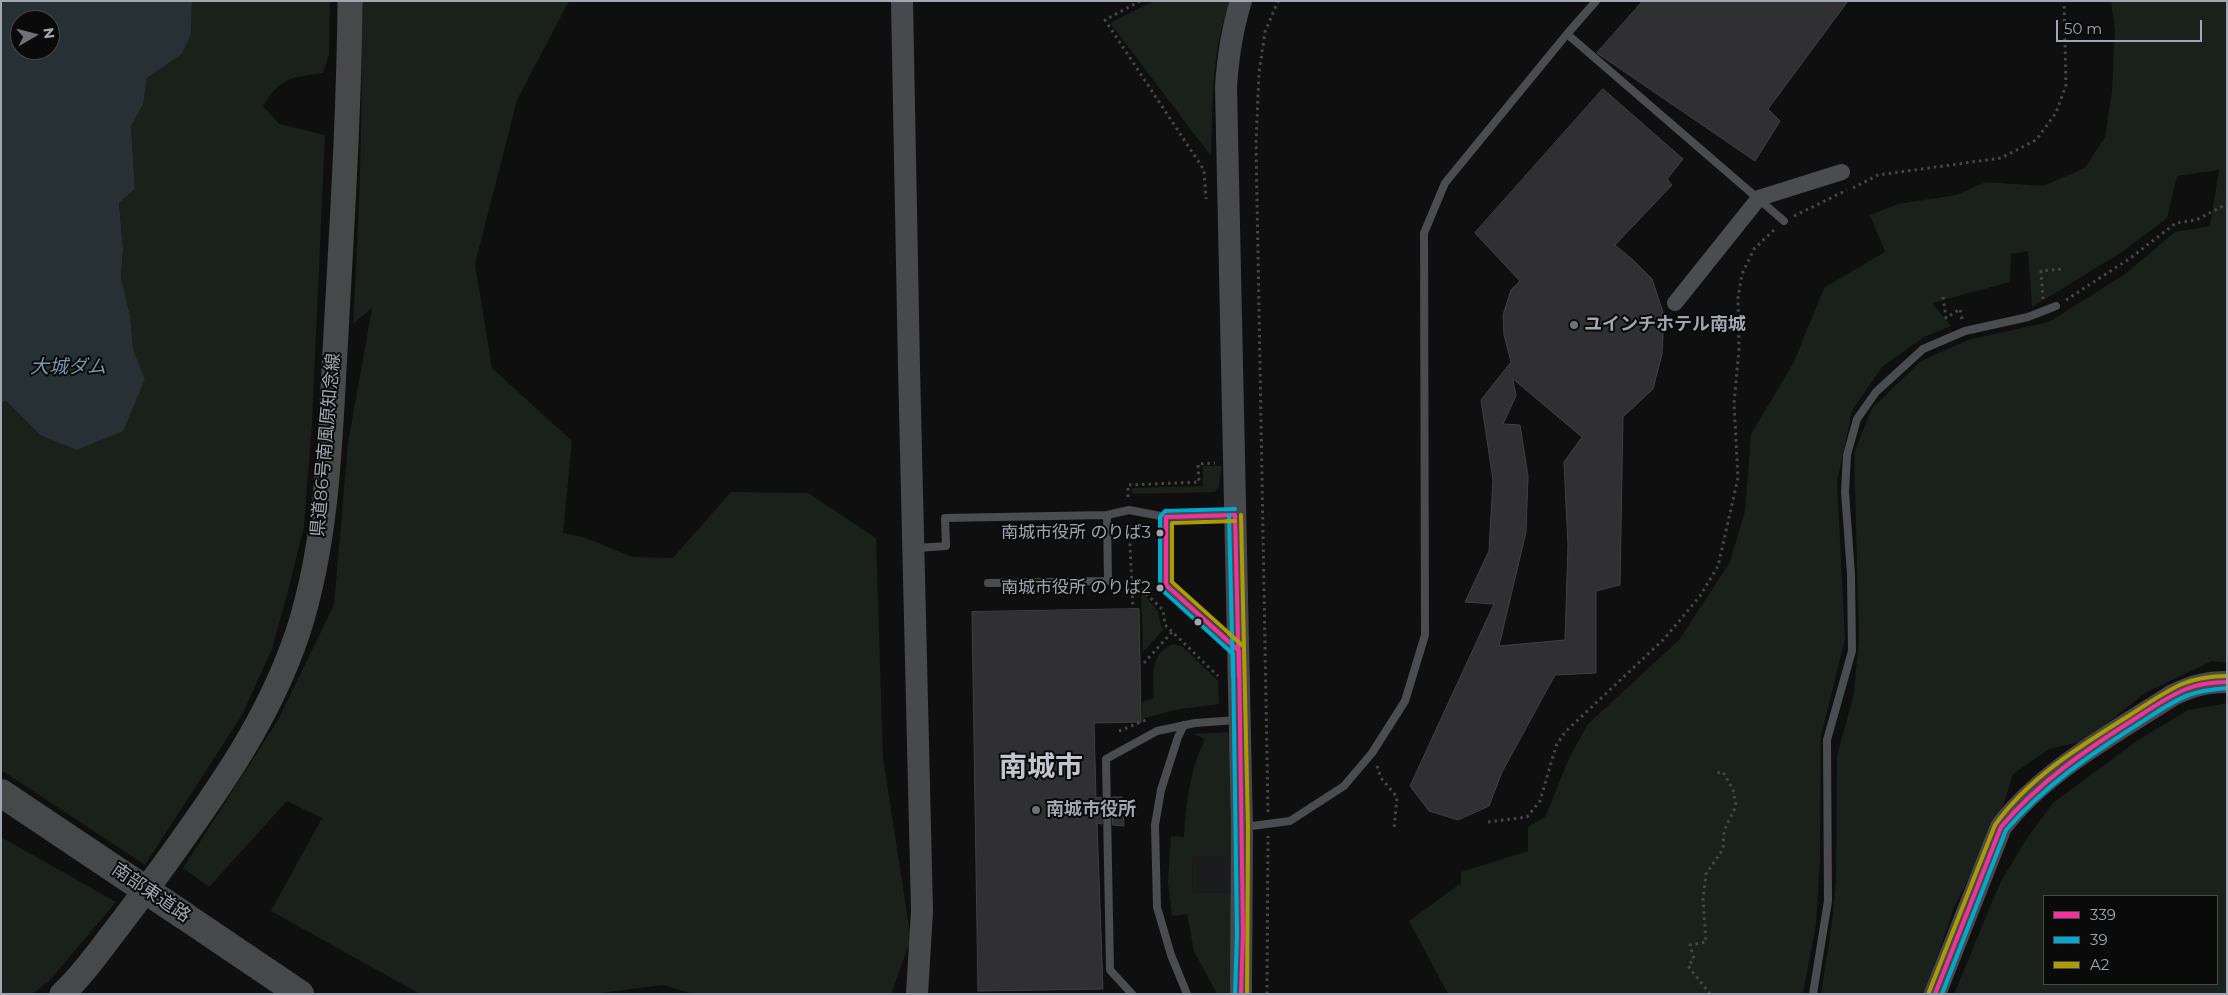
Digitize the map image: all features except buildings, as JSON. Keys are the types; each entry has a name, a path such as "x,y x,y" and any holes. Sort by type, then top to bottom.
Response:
{"highway":[{"name":"南部東道路","path":"1,793 300,994"}],"main road":[{"name":"県道86号南風原知念線","path":"62,994 79,979 154,878 235,763 264,715 298,630 323,516 349,101 350,1"}],"street":[{"path":"902,1 922,911 917,994"},
{"path":"1241,1 1234,22 1226,86 1242,828 1241,994"},
{"path":"1675,303 1759,198 1842,172"},
{"path":"1934,994 2001,827 2014,810 2054,774 2174,695 2201,684 2227,682"}],"lane":[{"path":"1242,828 1290,821 1344,786 1372,752 1405,701 1425,635 1424,233 1446,183 1596,1"},
{"path":"1567,34 1784,221"},
{"path":"1813,994 1828,901 1827,740 1852,652 1852,574 1845,492 1847,455 1856,419 1876,392 1923,349 1965,331 2028,317 2056,306"},
{"path":"914,548 946,546 945,518 1107,515 1129,510 1166,517 1236,515"},
{"path":"988,583 1108,582 1107,515"},
{"path":"1166,517 1166,585 1239,651"},
{"path":"1132,994 1110,970 1106,759 1157,731 1184,725 1239,720"},
{"path":"1184,725 1178,736 1161,790 1155,825 1157,907 1171,955 1187,994"}],"path":[{"path":"1140,1 1105,20 1204,170 1206,208"},
{"path":"1267,994 1268,824 1256,144 1264,32 1278,1"},
{"path":"1488,822 1527,816 1540,801 1556,746 1565,732 1664,639 1700,596 1718,566 1738,478 1734,403 1739,349 1738,298 1742,274 1754,250 1784,221 1878,175 2001,158 2036,140 2056,113 2066,85 2064,1"},
{"path":"2056,306 2129,259 2176,223 2196,220 2227,204"},
{"path":"2043,299 2041,272 2063,269"},
{"path":"1943,297 1946,318 1960,310 1962,320"},
{"path":"1133,608 1128,485 1199,482 1198,464 1215,462 1215,453"},
{"path":"1132,580 1163,610 1165,625 1222,680"},
{"path":"1144,663 1172,632"},
{"path":"1119,731 1147,720"},
{"path":"1710,994 1688,966 1694,959 1690,945 1706,942 1703,899 1706,874 1723,849 1724,831 1736,806 1733,790 1723,772 1715,773"},
{"path":"1381,778 1397,797 1394,829"}],"shaded area":[{"path":"192,1 330,1 329,54 323,73 288,80 276,89 263,106 279,124 325,135 312,422 304,526 272,649 242,715 145,865 1,770 1,403 6,401 40,435 145,379 132,350 130,315 121,278 123,249 119,203 135,189 131,126 143,105 147,78 182,54 191,34"},
{"path":"360,1 569,1 517,100 475,264 492,368 572,441 563,533 583,537 633,557 673,558 731,492 808,493 876,538 883,758 911,939 891,994 694,994 663,985 593,994 420,994 271,911 322,818 287,801 209,887 183,868 278,720 334,605 348,443 372,308 353,324 360,163"},
{"path":"1154,1 1230,1 1219,39 1216,58 1211,156 1110,23"},
{"path":"2111,1 2227,1 2227,663 2212,661 2145,693 2085,741 2049,749 2013,774 2002,809 1953,910 1925,994 1821,994 1836,881 1837,756 1854,693 1859,637 1854,453 1872,408 1921,361 1968,340 2049,322 2125,274 2175,232 2210,226 2219,170 2177,176 2167,218 2122,252 2032,307 2028,251 2011,254 2010,282 1932,303 1951,326 1924,337 1882,367 1852,411 1837,482 1845,639 1821,736 1820,860 1816,924 1803,994 1448,994 1409,921 1461,883 1461,872 1528,851 1528,827 1545,817 1570,756 1588,724 1679,640 1730,562 1745,511 1751,434 1793,364 1824,288 1885,252 1870,215 1898,204 1956,195 1986,182 2043,186 2085,168 2105,137 2112,92 2115,30"},
{"path":"1203,466 1222,466 1219,486 1215,492 1132,494 1132,488 1203,486"},
{"path":"1141,591 1158,611 1161,626 1164,629 1143,652"},
{"path":"1174,644 1183,647 1218,681 1219,704 1174,710 1142,719 1142,702 1154,698 1153,674 1156,659 1166,648"},
{"path":"2227,703 2227,994 1954,994 2000,883 2027,838 2053,803 2138,740 2188,710"},
{"path":"1226,732 1229,734 1232,755 1234,994 1217,994 1194,951 1187,914 1172,916 1168,882 1171,836 1184,837 1190,787 1205,739 1193,734","holes":["1193,855 1231,855 1231,893 1192,892"]},
{"path":"1,837 116,902 49,981 32,994 1,994"},
{"path":"1193,855 1231,855 1231,893 1192,892"}],"water":[{"name":"大城ダム","path":"1,1 192,1 191,34 182,54 147,78 143,105 131,126 135,189 119,203 123,249 121,278 130,315 133,350 145,379 123,431 77,450 40,435 6,401 1,403"}],"transit line":[{"name":"39","path":"1235,509 1165,511 1160,517 1160,588 1233,654 1237,934 1235,994"},
{"name":"39","path":"1229,515 1233,677"},
{"name":"339","path":"1235,515 1166,517 1166,585 1239,651 1243,934 1241,994"},
{"name":"339","path":"1235,515 1239,677"},
{"name":"A2","path":"1241,515 1248,828 1247,994"},
{"name":"A2","path":"1235,521 1172,523 1172,582 1243,646"},
{"name":"A2","path":"1929,992 1995,825 2024,792 2075,750 2162,694 2193,680 2227,676"},
{"name":"339","path":"1935,994 2001,827 2015,811 2046,782 2079,756 2159,703 2191,687 2227,682"},
{"name":"39","path":"1942,994 2006,830 2052,785 2104,747 2176,700 2194,693 2227,688"}],"place":[{"name":"ユインチホテル南城","path":"1574,325"},
{"name":"南城市役所 のりば3","path":"1160,533"},
{"name":"南城市役所 のりば2","path":"1160,588"},
{"name":"南城市役所","path":"1036,810"}],"district":[{"name":"南城市","path":"1041,768"}]}
